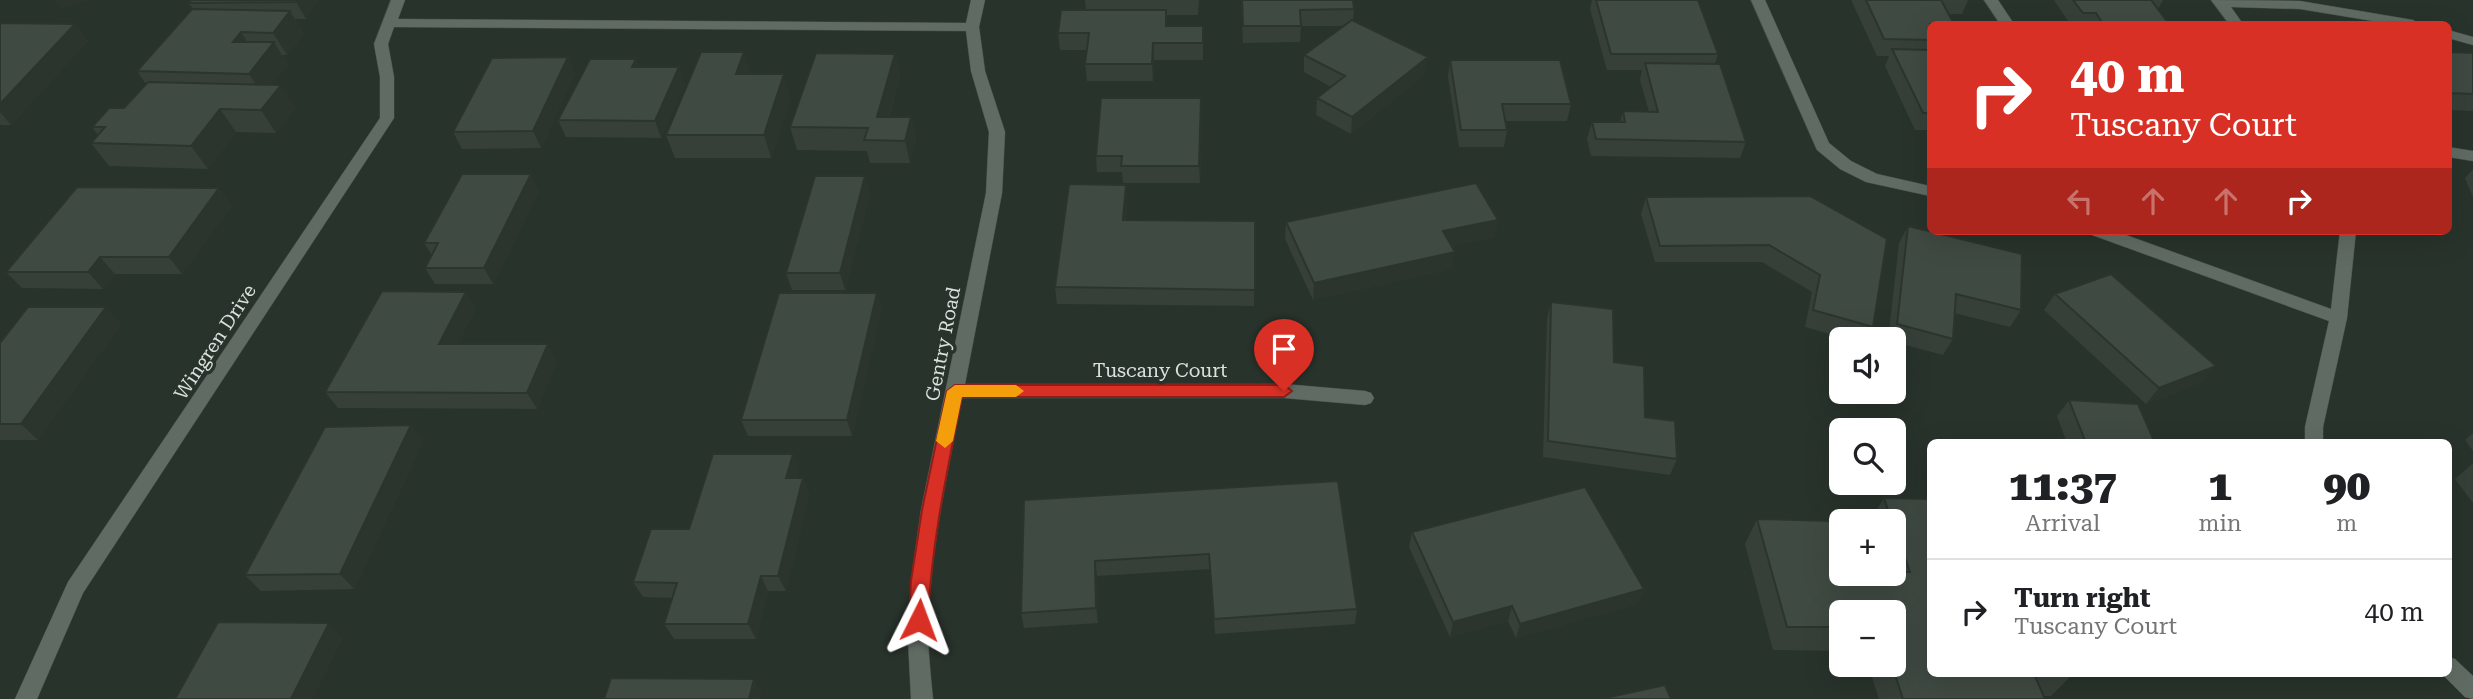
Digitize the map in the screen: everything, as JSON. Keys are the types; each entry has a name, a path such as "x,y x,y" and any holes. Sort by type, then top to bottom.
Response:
{"street":[{"name":"Wingren Drive","path":"26,699 75,588 387,118 387,77 381,44 398,0"},
{"name":"Gentry Road","path":"922,699 918,640 920,581 994,193 997,132 978,71 972,27 978,0"},
{"path":"1758,0 1822,146 1838,163 1874,179 1927,190"},
{"path":"1991,0 2005,21"},
{"path":"2219,1 2234,21"},
{"path":"2219,1 2300,5 2395,21"},
{"path":"389,23 972,27"},
{"path":"2452,35 2473,41"},
{"path":"2452,153 2473,156"},
{"path":"2123,235 2338,318"},
{"path":"2314,439 2314,427 2338,318 2348,235"},
{"name":"Tuscany Court","path":"955,391 1284,391 1365,398"},
{"path":"2452,670 2473,690"}],"building":[{"path":"191,0 298,0 189,3"},
{"path":"1242,0 1353,0 1354,9 1300,10 1301,26 1243,26"},
{"path":"1596,0 1698,0 1718,54 1611,54"},
{"path":"1866,0 1941,0 1952,21 1927,21 1927,40 1884,39"},
{"path":"2073,0 2151,0 2167,21 2101,21 2096,13 2083,13"},
{"path":"192,9 290,11 273,33 241,32 233,42 274,42 249,74 137,71"},
{"path":"1061,10 1166,10 1166,26 1203,26 1203,43 1153,43 1152,64 1085,64 1089,33 1058,33"},
{"path":"1352,20 1428,57 1352,117 1317,98 1345,76 1304,55"},
{"path":"0,23 75,24 0,104"},
{"path":"1892,49 1927,50 1927,113 1923,113"},
{"path":"701,52 744,52 736,74 784,74 764,135 666,135"},
{"path":"2452,52 2473,53 2473,94 2452,93"},
{"path":"816,53 895,54 877,117 911,117 905,141 864,140 868,128 790,127"},
{"path":"568,57 533,131 453,132 492,58"},
{"path":"590,59 636,59 632,67 679,67 655,121 558,120"},
{"path":"1450,60 1560,60 1571,104 1502,104 1507,130 1461,130"},
{"path":"1645,63 1720,64 1746,142 1596,139 1592,122 1625,122 1623,111 1658,112"},
{"path":"148,82 281,85 261,110 220,109 191,146 91,143 105,127 92,127 109,108 124,108"},
{"path":"1101,98 1201,98 1199,166 1121,166 1122,156 1096,156"},
{"path":"462,174 531,174 484,268 425,268 438,243 424,243"},
{"path":"815,176 865,176 840,273 786,273"},
{"path":"1476,183 1498,220 1443,231 1455,252 1314,283 1286,222"},
{"path":"1069,184 1126,185 1123,220 1255,221 1255,290 1055,287"},
{"path":"77,187 219,188 169,257 100,257 88,272 6,272"},
{"path":"1810,196 1887,239 1873,327 1813,310 1820,275 1769,245 1660,246 1646,197"},
{"path":"1908,226 1927,231 1927,235 1945,235 2022,254 2021,310 1956,294 1953,339 1897,324"},
{"path":"2111,274 2216,366 2159,388 2055,294"},
{"path":"382,291 466,292 439,344 548,344 527,393 325,392"},
{"path":"779,293 877,293 847,420 741,420"},
{"path":"1551,302 1613,309 1614,362 1644,366 1645,417 1675,421 1677,459 1548,441"},
{"path":"28,307 106,307 21,424 0,424 0,343"},
{"path":"2069,400 2138,404 2153,439 2084,439"},
{"path":"411,425 340,574 245,575 325,427"},
{"path":"713,454 793,454 786,478 803,478 778,576 761,576 748,624 664,624 677,583 633,582 651,529 689,529"},
{"path":"1338,481 1357,609 1214,619 1209,554 1095,561 1096,608 1021,613 1024,500"},
{"path":"1585,487 1644,589 1520,624 1512,606 1453,622 1412,532"},
{"path":"1884,498 1927,499 1927,677 2035,677 2045,699 1903,699 1896,677 1906,677 1906,600 1829,600 1829,627 1787,627 1757,519 1829,521 1829,586 1906,586 1906,572 1910,572 1906,560 1906,509 1888,509"},
{"path":"218,622 329,623 291,699 175,699"},
{"path":"611,678 754,679 749,699 604,699"},
{"path":"1665,685 1671,699 1601,699"}],"slow traffic":[{"path":"945,441 955,391 1016,391"}],"route":[{"path":"919,620 920,581 931,510 955,391 1284,391"}]}
